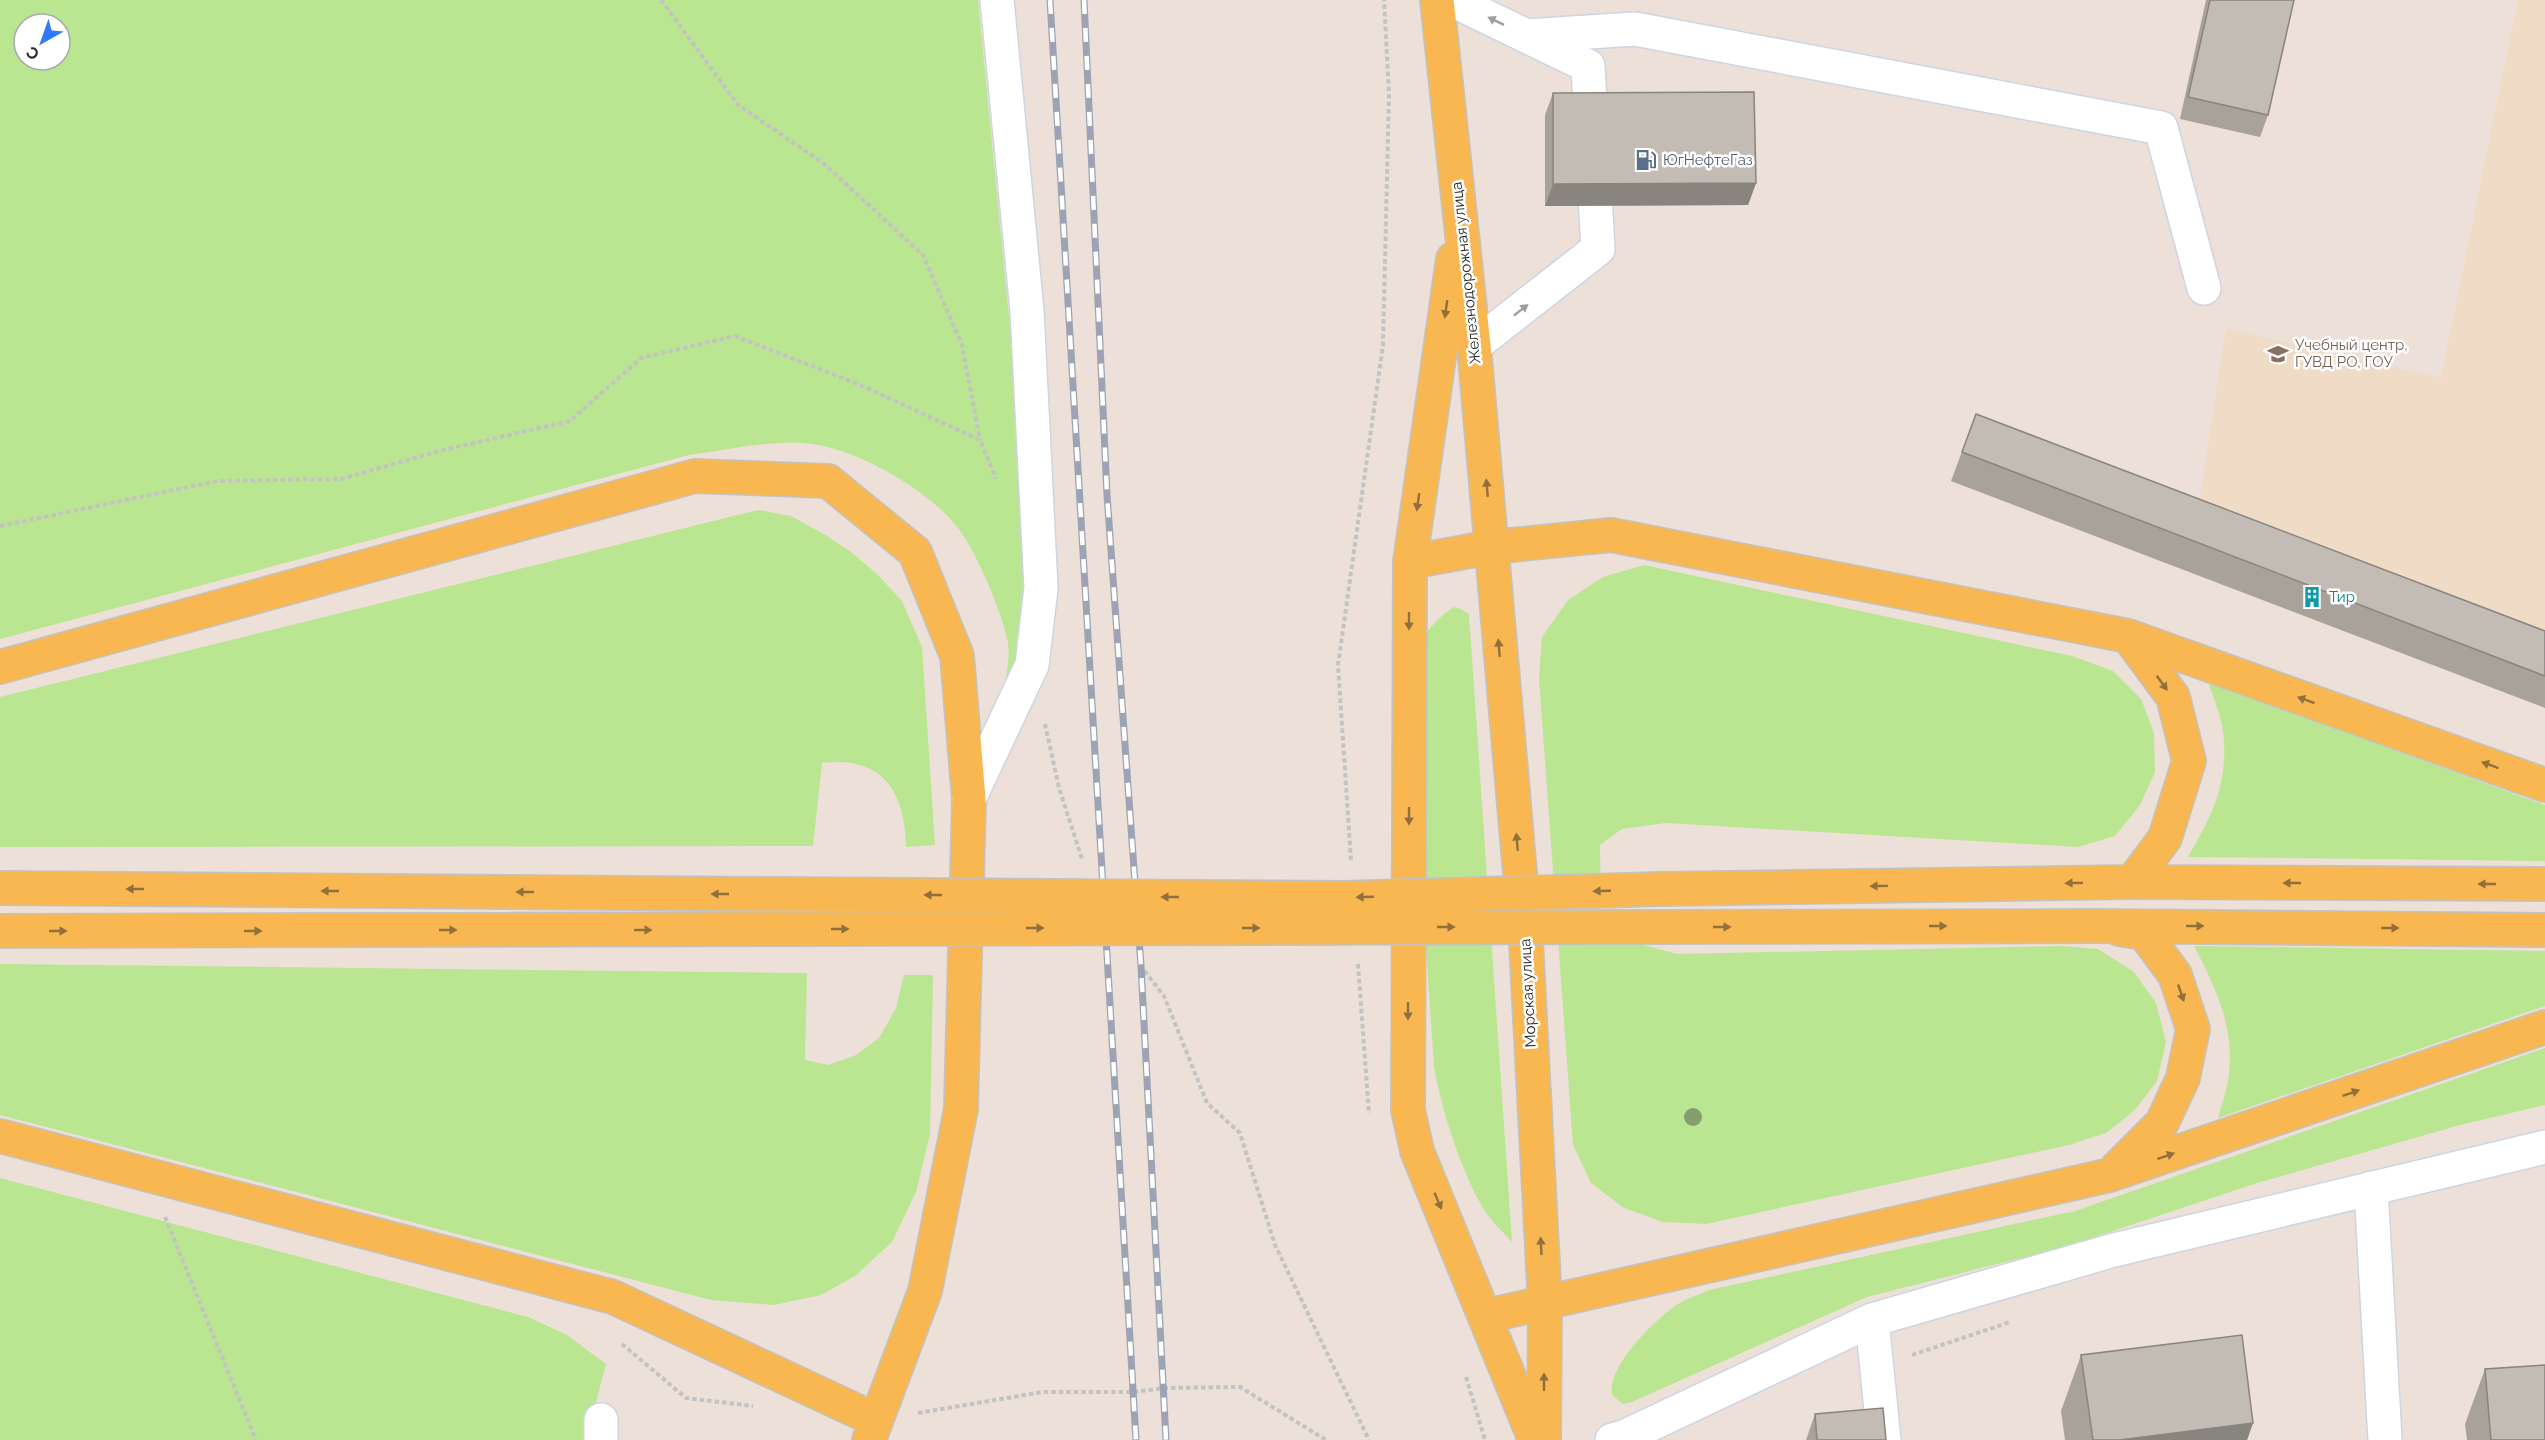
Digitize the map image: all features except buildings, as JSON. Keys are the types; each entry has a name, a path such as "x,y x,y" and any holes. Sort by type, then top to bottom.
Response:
{"main road":[{"name":"Железнодорожная улица","path":"1437,0 1474,346 1492,547"},
{"path":"1460,210 1410,562 1408,1110 1417,1151 1535,1440"},
{"path":"0,667 695,476 828,481 915,552 957,656 969,799 961,1109 925,1292 872,1430 613,1297 0,1136"},
{"path":"1410,562 1492,547 1611,535 2128,636 2545,785"},
{"name":"Морская улица","path":"1492,547 1526,942 1545,1304 1544,1440"},
{"path":"2128,636 2173,697 2189,761 2165,838 2132,882"},
{"path":"0,888 1345,898 1660,889 2132,882 2545,884"},
{"path":"2094,926 2144,933 2175,975 2193,1029 2183,1078 2162,1124 2110,1175"},
{"path":"0,932 2094,926 2545,930"},
{"path":"1486,1316 2110,1175 2545,1027"}],"street":[{"path":"969,799 1032,665 1041,588 1027,311 997,0"},
{"path":"1452,0 1587,66 1598,249 1474,346"},
{"path":"1526,36 1635,29 2161,128 2204,288"},
{"path":"1612,1440 1626,1436 1872,1320 2114,1250 2545,1147"},
{"path":"2371,1188 2385,1440"},
{"path":"1872,1320 1884,1440"}],"path":[{"path":"661,0 738,105 823,163 923,255 962,345 980,440 998,482"},
{"path":"0,526 218,481 340,479 439,452 570,421 641,358 735,336 858,384 980,440"},
{"path":"1044,721 1059,788 1085,867"},
{"path":"1133,958 1164,996 1207,1103 1240,1133 1275,1245 1369,1440"},
{"path":"164,1213 256,1440"},
{"path":"1042,1392 1134,1392 1164,1388 1240,1386 1326,1440"}],"shaded area":[{"name":"Учебный центр, ГУВД РО, ГОУ","path":"2518,0 2545,0 2545,708 1951,481 1966,442 2195,530 2226,329 2441,378"}],"green space":[{"path":"0,0 978,0 1029,522 1024,666 1005,689 1008,643 994,598 979,563 954,523 908,484 869,462 812,444 783,443 689,455 0,639"},
{"path":"758,510 791,516 827,536 877,574 902,601 922,647 935,845 906,847 901,809 886,781 875,771 843,762 822,763 813,846 0,847 0,697"},
{"path":"1644,565 2072,656 2113,671 2141,699 2154,733 2155,772 2140,805 2115,836 2078,847 1666,823 1622,829 1600,845 1601,924 1629,941 1677,954 2062,946 2098,949 2134,972 2156,1003 2166,1042 2157,1081 2135,1110 2106,1133 2069,1145 1706,1224 1663,1222 1624,1208 1591,1183 1573,1145 1539,679 1542,637 1568,600 1603,577"},
{"path":"1453,607 1469,614 1512,1242 1487,1214 1470,1183 1447,1122 1434,1066 1407,669 1414,651 1425,635"},
{"path":"2208,682 2545,805 2545,861 2188,857 2212,812 2224,766 2222,725"},
{"path":"2194,946 2545,951 2545,1006 2218,1118 2228,1081 2230,1062 2227,1027 2217,995"},
{"path":"0,964 807,973 805,1060 828,1065 856,1055 879,1038 896,1008 904,975 933,975 930,1134 916,1192 892,1242 855,1276 821,1295 774,1305 711,1300 0,1115"},
{"path":"2545,1048 2545,1105 2460,1125 2257,1183 2068,1246 1867,1297 1632,1402 1623,1404 1612,1395 1612,1384 1617,1371 1624,1358 1644,1334 1675,1306 1709,1290 2075,1211"},
{"path":"0,1178 528,1317 567,1335 606,1364 586,1440 0,1440"}],"railway":[{"path":"1050,0 1136,1440"},
{"path":"1084,0 1107,495 1141,966 1166,1440"}],"place":[{"name":"ЮгНефтеГаз","path":"1646,160"},
{"name":"Учебный центр, ГУВД РО, ГОУ","path":"2278,354"},
{"name":"Тир","path":"2312,597"}]}
